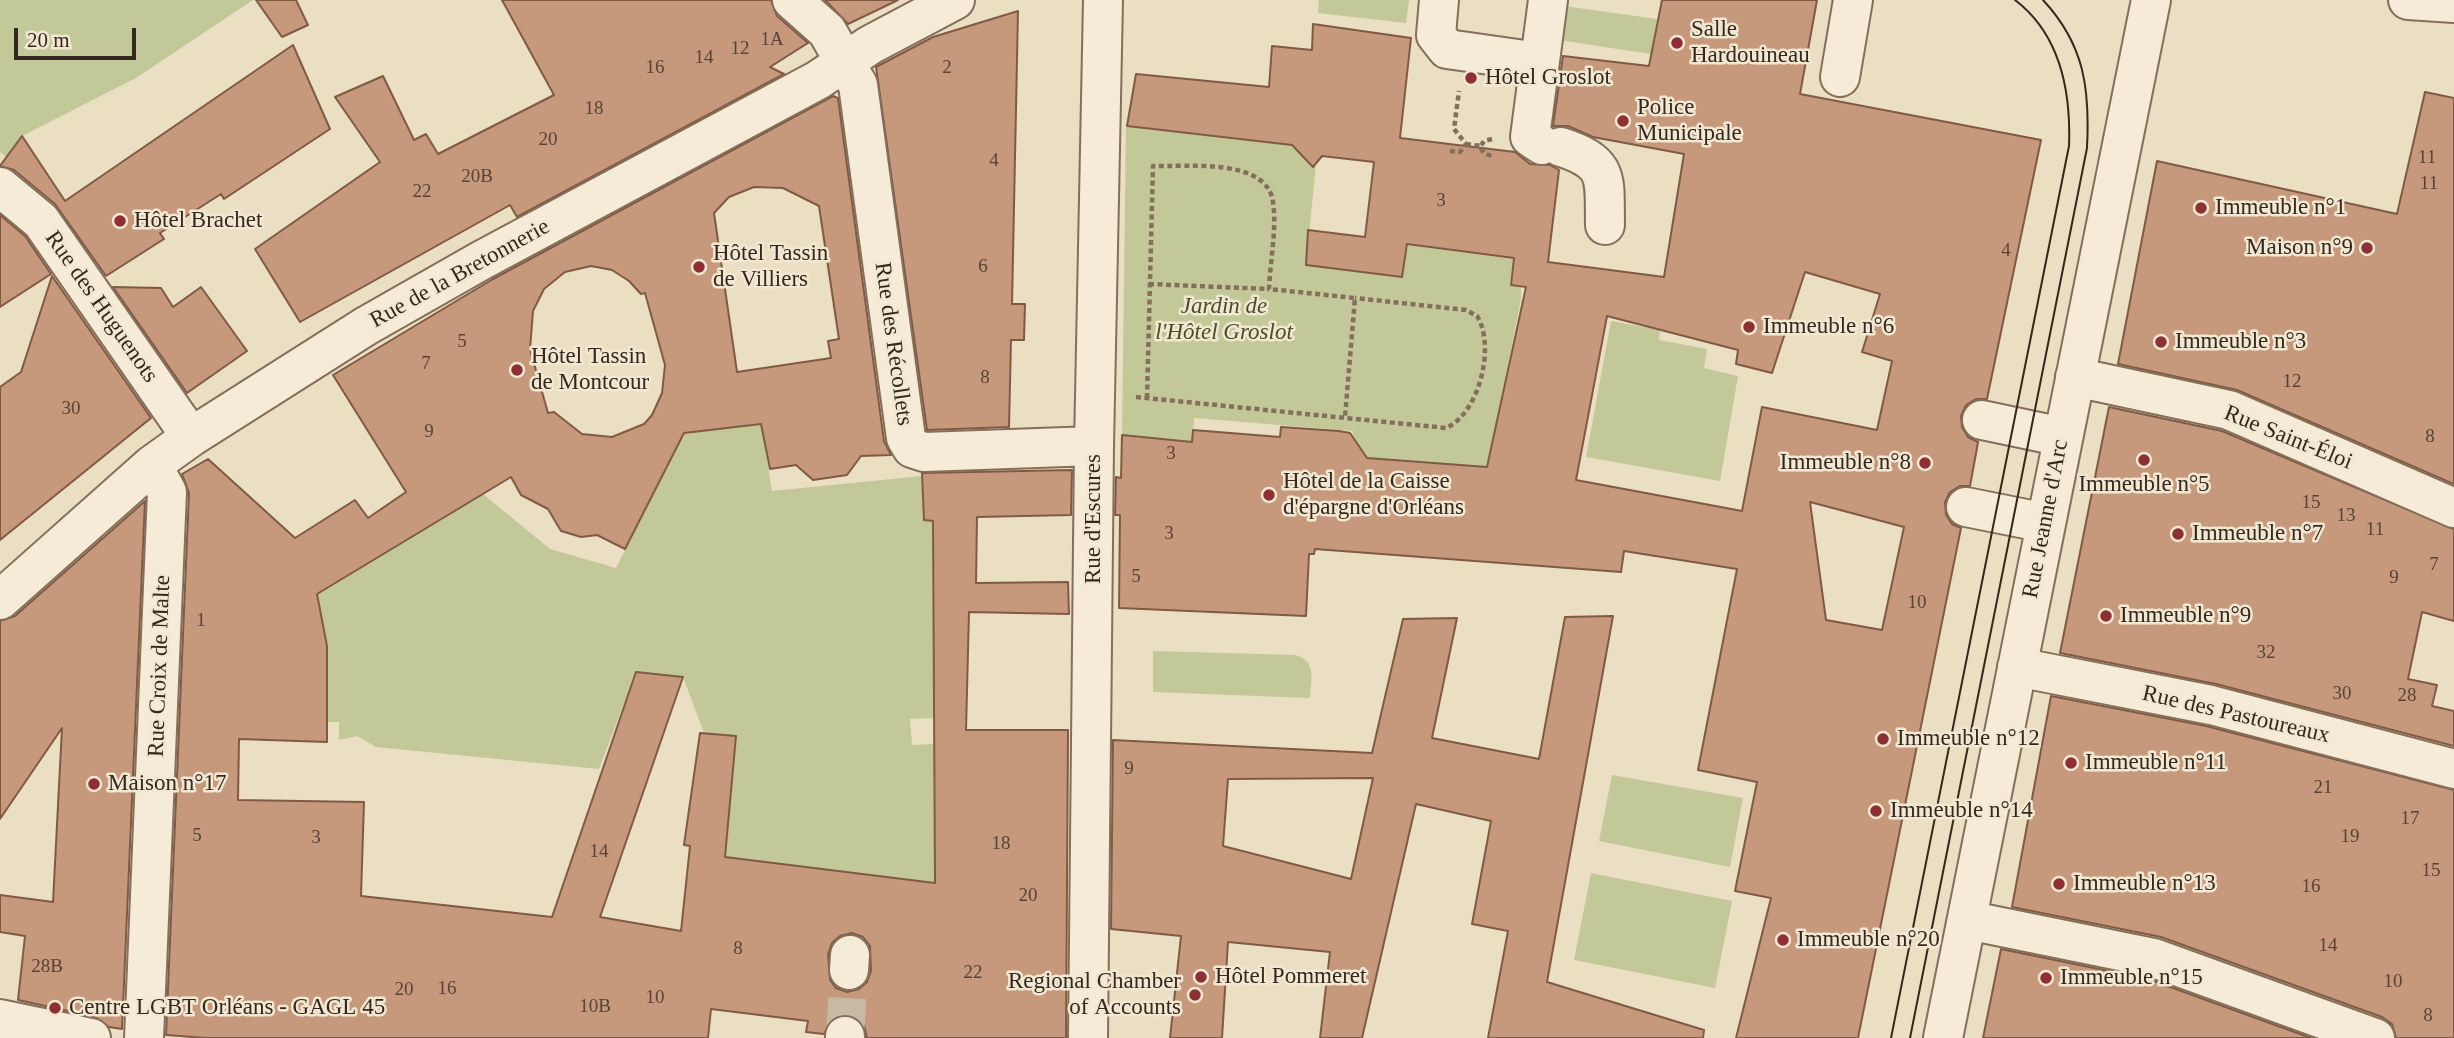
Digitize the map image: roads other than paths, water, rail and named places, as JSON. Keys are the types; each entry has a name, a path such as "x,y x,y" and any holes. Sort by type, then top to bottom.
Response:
{"street":[{"name":"Rue des Récollets","path":"792,0 827,32 858,85 906,438 912,447 924,452 1094,446"},
{"name":"Rue de la Bretonnerie","path":"0,600 160,478 191,437 378,319 482,260 818,80 846,61 955,0"},
{"name":"Rue d'Escures","path":"1088,1038 1094,446 1103,0"},
{"path":"1439,0 1436,35 1447,49 1539,62"},
{"path":"1548,0 1530,136 1552,146 1585,154 1600,169 1604,184 1605,225"},
{"path":"1840,77 1853,0"},
{"name":"Rue Jeanne d'Arc","path":"1943,1038 2151,0"},
{"path":"2408,0 2425,4 2454,3"},
{"name":"Rue des Huguenots","path":"0,187 40,220 191,437"},
{"name":"Rue Saint-Éloi","path":"2075,377 2229,410 2454,508"},
{"path":"1982,420 2063,437"},
{"name":"Rue Croix de Malte","path":"145,1038 160,478"},
{"path":"1966,507 2046,523"},
{"name":"Rue des Pastoureaux","path":"2017,667 2211,705 2454,769"},
{"path":"1967,920 2154,958 2375,1038"},
{"path":"0,1020 92,1038"}],"tunnel":[{"path":"845,1036 849,970"}],"tram line":[{"path":"1891,1038 2069,146 2065,85 2053,47 2031,14 2015,0"},
{"path":"1910,1038 2087,148 2087,107 2082,69 2068,34 2043,0"}],"place":[{"name":"Salle Hardouineau","path":"1677,43"},
{"name":"Hôtel Groslot","path":"1471,78"},
{"name":"Police Municipale","path":"1623,121"},
{"name":"Immeuble n°1","path":"2201,208"},
{"name":"Hôtel Brachet","path":"120,221"},
{"name":"Maison n°9","path":"2367,248"},
{"name":"Hôtel Tassin de Villiers","path":"699,267"},
{"name":"Immeuble n°6","path":"1749,327"},
{"name":"Immeuble n°3","path":"2161,342"},
{"name":"Hôtel Tassin de Montcour","path":"517,370"},
{"name":"Immeuble n°5","path":"2144,460"},
{"name":"Immeuble n°8","path":"1925,463"},
{"name":"Hôtel de la Caisse d'épargne d'Orléans","path":"1269,495"},
{"name":"Immeuble n°7","path":"2178,534"},
{"name":"Immeuble n°9","path":"2106,616"},
{"name":"Immeuble n°12","path":"1883,739"},
{"name":"Immeuble n°11","path":"2071,763"},
{"name":"Maison n°17","path":"94,784"},
{"name":"Immeuble n°14","path":"1876,811"},
{"name":"Immeuble n°13","path":"2059,884"},
{"name":"Immeuble n°20","path":"1783,940"},
{"name":"Hôtel Pommeret","path":"1201,977"},
{"name":"Immeuble n°15","path":"2046,978"},
{"name":"Regional Chamber of Accounts","path":"1195,995"},
{"name":"Centre LGBT Orléans - GAGL 45","path":"55,1008"}],"park label":[{"name":"Jardin de l'Hôtel Groslot","path":"1224,320"}]}
